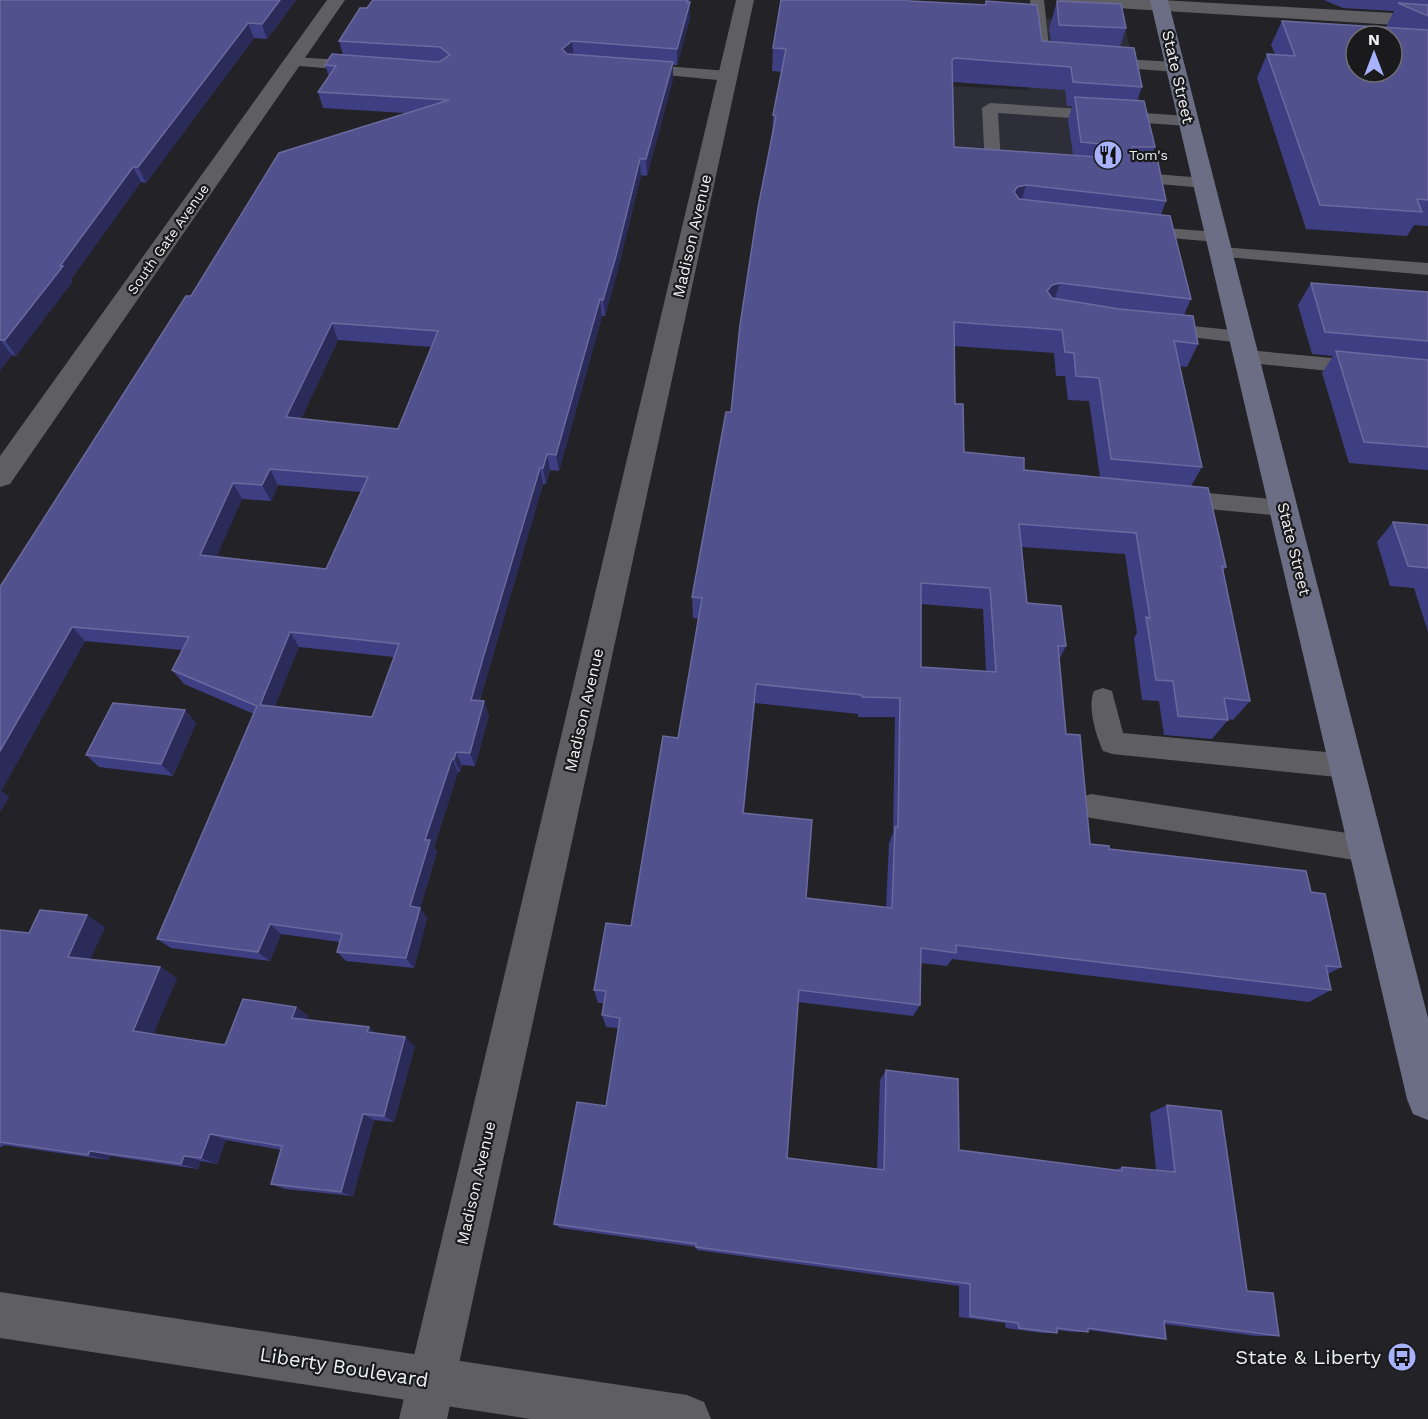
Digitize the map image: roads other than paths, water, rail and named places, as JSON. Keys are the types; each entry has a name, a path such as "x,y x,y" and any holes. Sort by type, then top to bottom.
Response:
{"main road":[{"name":"State Street","path":"1160,2 1428,1098"}],"street":[{"name":"South Gate Avenue","path":"0,477 336,0"},
{"name":"Madison Avenue","path":"427,1400 745,0"},
{"path":"1067,0 1160,2 1428,21"},
{"name":"Liberty Boulevard","path":"0,1315 427,1400 687,1419"}],"lane":[{"path":"1037,0 1043,59 1054,59"},
{"path":"292,62 373,67"},
{"path":"1087,62 1176,67"},
{"path":"619,68 728,76"},
{"path":"1026,169 993,166 990,108 1189,121"},
{"path":"1131,177 1204,183"},
{"path":"1124,229 1219,244 1428,269"},
{"path":"1143,328 1244,347 1428,374"},
{"path":"1152,496 1284,508"},
{"path":"1103,699 1112,742 1347,766"},
{"path":"1091,806 1367,849"}],"place":[{"name":"Tom's","path":"1108,155"},
{"name":"State & Liberty","path":"1402,1357"}]}
